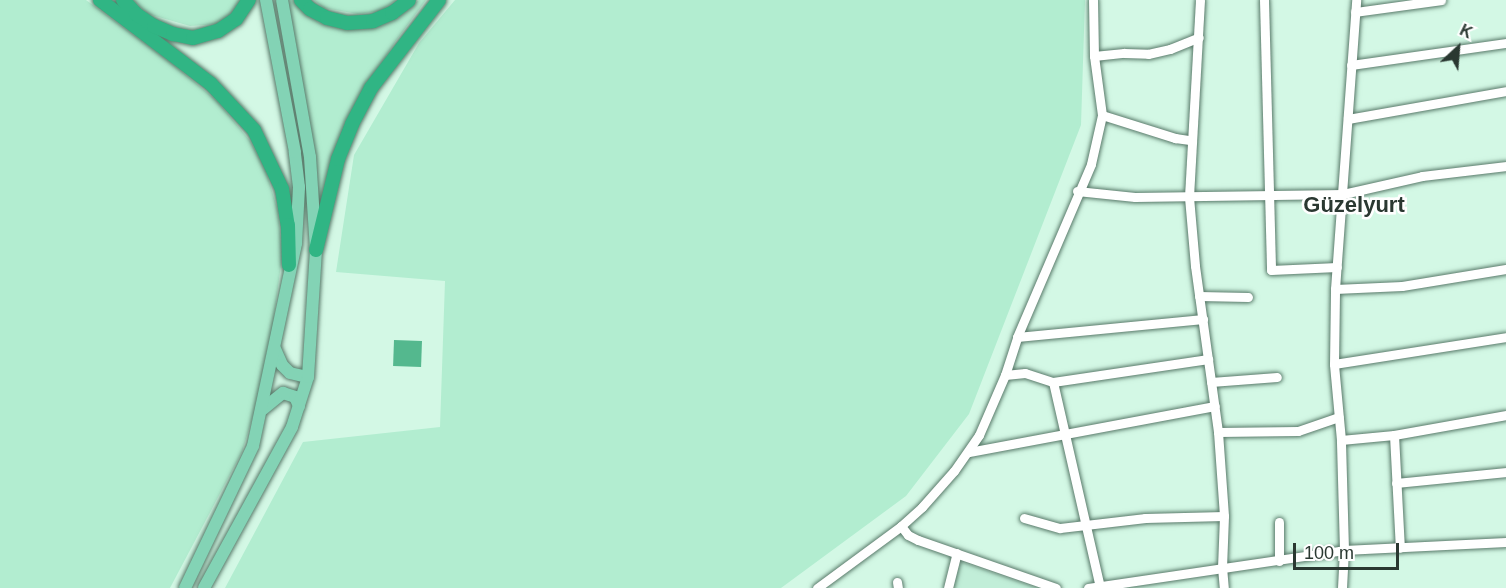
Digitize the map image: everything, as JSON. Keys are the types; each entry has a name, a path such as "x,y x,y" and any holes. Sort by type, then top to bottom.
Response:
{"highway":[{"path":"100,0 211,84 254,130 282,189 288,225 290,265"},
{"path":"123,0 136,14 154,26 173,34 193,38 218,31 237,19 249,0"},
{"path":"301,0 310,9 327,18 347,23 373,21 392,13 409,0"},
{"path":"316,250 335,169 352,124 371,88 439,0"}],"main road":[{"path":"185,588 253,446 296,243 299,187 296,152 266,0"},
{"path":"204,588 278,455 299,406 308,377 316,250 310,157 282,0"},
{"path":"275,349 282,365 290,373 308,377"},
{"path":"262,409 283,393 295,397 299,406"}],"street":[{"path":"817,588 901,526 939,489 969,452 979,435 1005,375 1017,337 1090,164 1102,115 1094,56 1093,0"},
{"path":"1200,0 1190,140 1189,197 1199,296 1218,432 1224,516 1222,567 1224,588"},
{"path":"1264,0 1271,270 1336,267"},
{"path":"1342,588 1344,550 1341,440 1334,364 1335,289 1356,0"},
{"path":"1355,12 1441,0"},
{"path":"1094,56 1124,53 1148,54 1170,49 1199,37"},
{"path":"1351,65 1506,43"},
{"path":"1348,119 1506,91"},
{"path":"1102,115 1175,138 1190,140"},
{"path":"1077,191 1135,197 1342,194 1422,176 1506,166"},
{"path":"1335,289 1402,286 1506,269"},
{"path":"1199,296 1248,297"},
{"path":"1017,337 1203,319"},
{"path":"1334,364 1506,337"},
{"path":"1005,375 1025,373 1053,382 1209,359"},
{"path":"1212,382 1277,377"},
{"path":"1053,382 1099,587"},
{"path":"969,452 1215,406"},
{"path":"1341,440 1394,435 1506,415"},
{"path":"1218,432 1298,431 1339,417"},
{"path":"1394,435 1400,548"},
{"path":"1396,483 1506,472"},
{"path":"1024,518 1060,528 1145,518 1224,516"},
{"path":"1279,522 1279,561"},
{"path":"901,526 908,535 918,540 1056,588"},
{"path":"1088,588 1344,550 1506,542"},
{"path":"948,588 957,553"}],"shaded area":[{"path":"0,0 86,0 169,61 217,101 250,141 265,168 278,211 282,257 272,332 259,396 242,452 170,588 0,588"},
{"path":"133,0 243,0 237,11 217,24 190,26 148,14"},
{"path":"286,0 294,0 319,23 341,26 382,25 419,0 426,0 395,42 365,90 342,135 320,205 313,145"},
{"path":"314,0 396,0 380,11 358,14 324,8"},
{"path":"455,0 1085,0 1081,125 969,414 906,496 781,588 225,588 303,442 440,427 445,281 336,272 354,155 419,43"},
{"path":"394,340 422,341 421,367 393,366"},
{"path":"961,562 1037,588 953,588"}],"district":[{"name":"Güzelyurt","path":"1354,205"}]}
